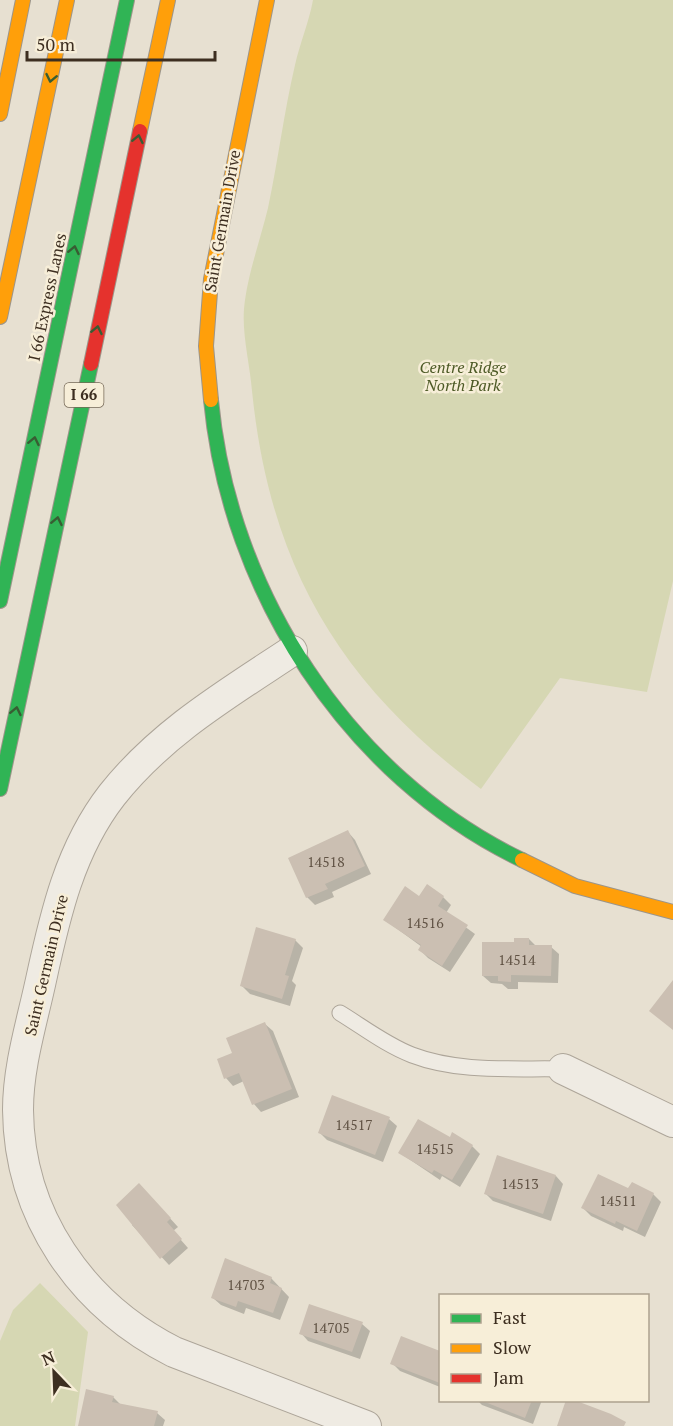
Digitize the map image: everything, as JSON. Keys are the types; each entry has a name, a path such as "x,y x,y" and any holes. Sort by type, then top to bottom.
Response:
{"main road":[{"path":"0,114 23,0"},
{"path":"0,317 67,0"},
{"name":"I 66 Express Lanes","path":"0,600 127,0"},
{"name":"I 66","path":"0,789 168,0"},
{"name":"Saint Germain Drive","path":"267,0 217,237 208,298 207,388 220,477 235,529 255,582 292,651"},
{"path":"292,651 335,711 375,756 411,790 451,820 506,854 583,890 673,912"}],"street":[{"name":"Saint Germain Drive","path":"292,651 190,719 152,750 111,797 93,824 76,855 54,919 20,1077 20,1139 33,1199 52,1240 77,1277 108,1309 147,1338 174,1352 366,1426"},
{"path":"563,1069 673,1122"}],"lane":[{"path":"340,1013 396,1048 431,1062 464,1066 563,1069"}],"green space":[{"name":"Centre Ridge North Park","path":"313,0 673,0 673,581 647,692 560,678 481,789 431,749 388,707 351,663 320,617 295,567 276,513 261,454 245,340 244,309 251,271 268,208 295,65"},
{"path":"40,1283 88,1332 75,1426 0,1426 0,1341 13,1310"}],"building":[{"path":"348,830 365,866 325,884 328,889 306,898 288,858"},
{"path":"427,884 444,896 438,906 468,925 442,966 418,950 421,945 383,920 405,886 419,896"},
{"path":"256,927 296,939 285,975 289,976 282,999 240,986"},
{"path":"514,938 529,938 529,945 552,945 551,976 511,975 511,982 498,981 498,976 482,976 482,942 514,942"},
{"path":"673,980 673,1030 649,1011"},
{"path":"265,1022 292,1089 252,1105 239,1073 224,1079 217,1059 232,1053 226,1038"},
{"path":"332,1095 390,1117 375,1155 318,1133"},
{"path":"418,1119 450,1137 452,1132 473,1145 452,1180 434,1170 432,1173 398,1153"},
{"path":"497,1155 556,1175 543,1214 484,1194"},
{"path":"598,1174 628,1188 632,1182 654,1193 637,1231 616,1221 615,1224 581,1208"},
{"path":"139,1183 171,1218 167,1222 182,1239 160,1259 116,1205"},
{"path":"225,1258 272,1277 270,1283 282,1288 273,1313 238,1301 236,1307 211,1298"},
{"path":"309,1304 363,1322 352,1352 299,1334"},
{"path":"401,1336 439,1351 439,1383 390,1364"},
{"path":"86,1389 114,1396 112,1402 158,1411 154,1426 78,1426"},
{"path":"485,1402 531,1402 525,1418"},
{"path":"565,1402 579,1402 626,1422 624,1426 557,1426"}],"traffic: fast":[{"path":"0,601 127,0"},
{"path":"0,789 91,364"},
{"path":"211,400 222,471 243,541 271,607 308,670 351,728 402,780 459,824 522,860"}],"traffic: slow":[{"path":"0,114 23,0"},
{"path":"0,317 67,0"},
{"path":"140,131 168,0"},
{"path":"211,400 206,346 211,279 267,0"},
{"path":"522,860 575,886 673,912"}],"traffic: jam":[{"path":"91,364 140,131"}]}
